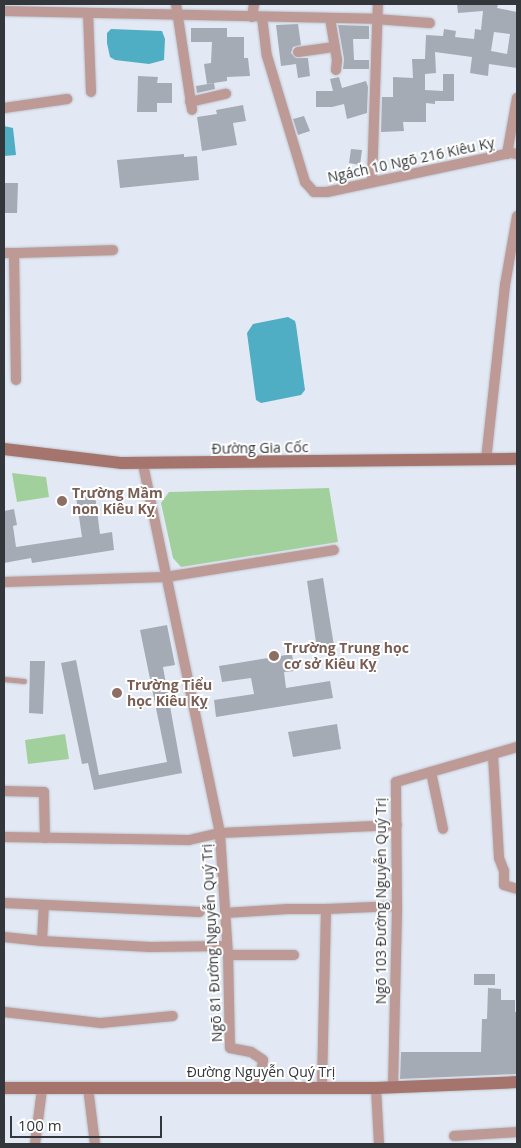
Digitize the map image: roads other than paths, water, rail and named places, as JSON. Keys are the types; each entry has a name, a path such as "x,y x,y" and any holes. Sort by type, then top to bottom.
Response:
{"street":[{"path":"176,4 176,15 191,106 226,94"},
{"name":"Ngách 10 Ngõ 216 Kiêu Kỵ","path":"254,4 267,56 305,182 314,192 512,154"},
{"path":"372,181 375,19 378,4"},
{"path":"4,11 375,19 430,22"},
{"path":"88,13 91,92"},
{"path":"330,18 335,47 336,70"},
{"path":"298,52 335,47"},
{"path":"512,154 517,98"},
{"path":"4,108 67,99"},
{"path":"486,460 505,285 517,216"},
{"path":"16,380 9,253 113,250"},
{"name":"Đường Gia Cốc","path":"4,449 142,464 517,460"},
{"path":"4,837 189,840 220,833 142,464"},
{"path":"4,582 166,577 334,550"},
{"name":"Ngõ 103 Đường Nguyễn Quý Trị","path":"393,1087 397,906 396,782 493,756 517,747"},
{"path":"493,756 499,858 504,870 504,885 517,889"},
{"path":"431,772 443,829"},
{"path":"4,791 44,792 45,838"},
{"name":"Ngõ 81 Đường Nguyễn Quý Trị","path":"260,1086 263,1060 251,1052 230,1048 228,950 220,833 397,825"},
{"path":"4,902 200,912"},
{"path":"42,942 44,905"},
{"path":"225,913 288,908 326,909 397,906"},
{"path":"322,1087 326,909"},
{"path":"4,937 42,942 294,954"},
{"path":"4,1012 101,1023 173,1016"},
{"name":"Đường Nguyễn Quý Trị","path":"4,1088 260,1086 376,1088 517,1082"},
{"path":"88,1087 95,1144"},
{"path":"376,1088 378,1144"},
{"path":"35,1144 42,1089"},
{"path":"454,1136 517,1132"}],"lane":[{"path":"4,679 24,681"}],"water":[{"path":"111,29 162,31 165,39 164,60 149,64 115,60 110,57 107,43 107,33"},
{"path":"4,126 13,128 16,155 4,156"},
{"path":"288,317 295,321 296,325 305,390 301,395 261,403 256,400 247,333 253,324"}],"place":[{"name":"Trường Mầm non Kiêu Kỵ","path":"62,501"},
{"name":"Trường Trung học cơ sở Kiêu Kỵ","path":"274,656"},
{"name":"Trường Tiểu học Kiêu Kỵ","path":"117,693"}]}
